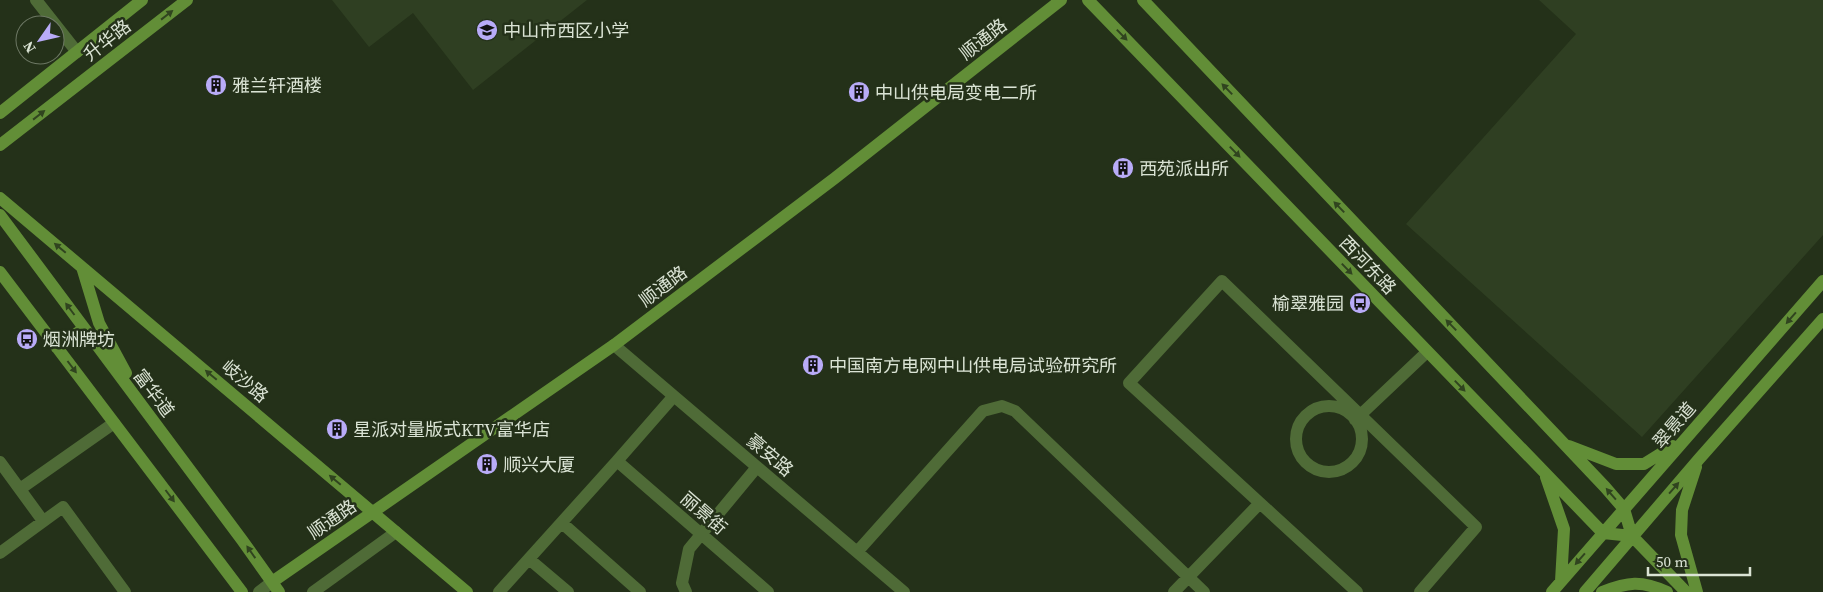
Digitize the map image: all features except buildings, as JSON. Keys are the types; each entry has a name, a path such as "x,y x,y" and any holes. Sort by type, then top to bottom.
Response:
{"street":[{"path":"36,0 77,52"},
{"name":"升华路","path":"0,113 142,0"},
{"name":"升华路","path":"0,145 187,0"},
{"name":"顺通路","path":"275,587 372,512 614,345 835,178 1061,0"},
{"name":"西河东路","path":"1088,0 1603,533"},
{"name":"西河东路","path":"1142,0 1624,509 1632,536 1686,592"},
{"name":"岐沙路","path":"0,198 467,592"},
{"name":"富华道","path":"0,215 275,587"},
{"path":"82,267 99,323 144,409"},
{"path":"0,272 242,592"},
{"path":"1357,592 1130,383 1222,281 1358,418 1476,527 1420,592"},
{"name":"翠景道","path":"1552,592 1823,281"},
{"path":"1585,592 1823,319"},
{"path":"57,348 84,328"},
{"name":"豪安路","path":"614,345 904,592"},
{"path":"1358,418 1427,352"},
{"path":"499,592 673,397"},
{"path":"857,552 983,411 1002,406 1015,411 1204,592"},
{"path":"1328,406 1343,410 1358,418 1362,440 1360,451 1350,464 1335,472 1324,472 1304,462 1298,452 1296,436 1301,421 1308,414 1317,408 1328,406"},
{"path":"20,489 114,422"},
{"path":"1564,444 1616,464 1644,464 1684,440"},
{"path":"1697,592 1681,535 1682,510 1699,459"},
{"name":"丽景街","path":"617,461 768,592"},
{"path":"0,462 43,521"},
{"path":"686,592 682,583 689,550 757,467"},
{"path":"1545,472 1564,529 1561,581"},
{"path":"1174,592 1260,503"},
{"path":"0,553 64,506 125,592"},
{"path":"562,523 640,592"},
{"path":"313,592 396,532"},
{"path":"1603,533 1632,536"},
{"path":"529,559 568,592"},
{"path":"1602,592 1624,584 1652,585 1667,592"},
{"path":"259,592 275,587"}],"shaded area":[{"name":"中山市西区小学","path":"332,0 587,0 473,90 413,13 369,47"},
{"path":"1539,0 1823,0 1823,235 1642,437 1406,224 1576,34"}],"place":[{"name":"中山市西区小学","path":"487,30"},
{"name":"雅兰轩酒楼","path":"216,85"},
{"name":"中山供电局变电二所","path":"859,92"},
{"name":"西苑派出所","path":"1123,168"},
{"name":"榆翠雅园","path":"1360,303"},
{"name":"烟洲牌坊","path":"27,339"},
{"name":"中国南方电网中山供电局试验研究所","path":"813,365"},
{"name":"星派对量版式KTV富华店","path":"337,429"},
{"name":"顺兴大厦","path":"487,464"}]}
